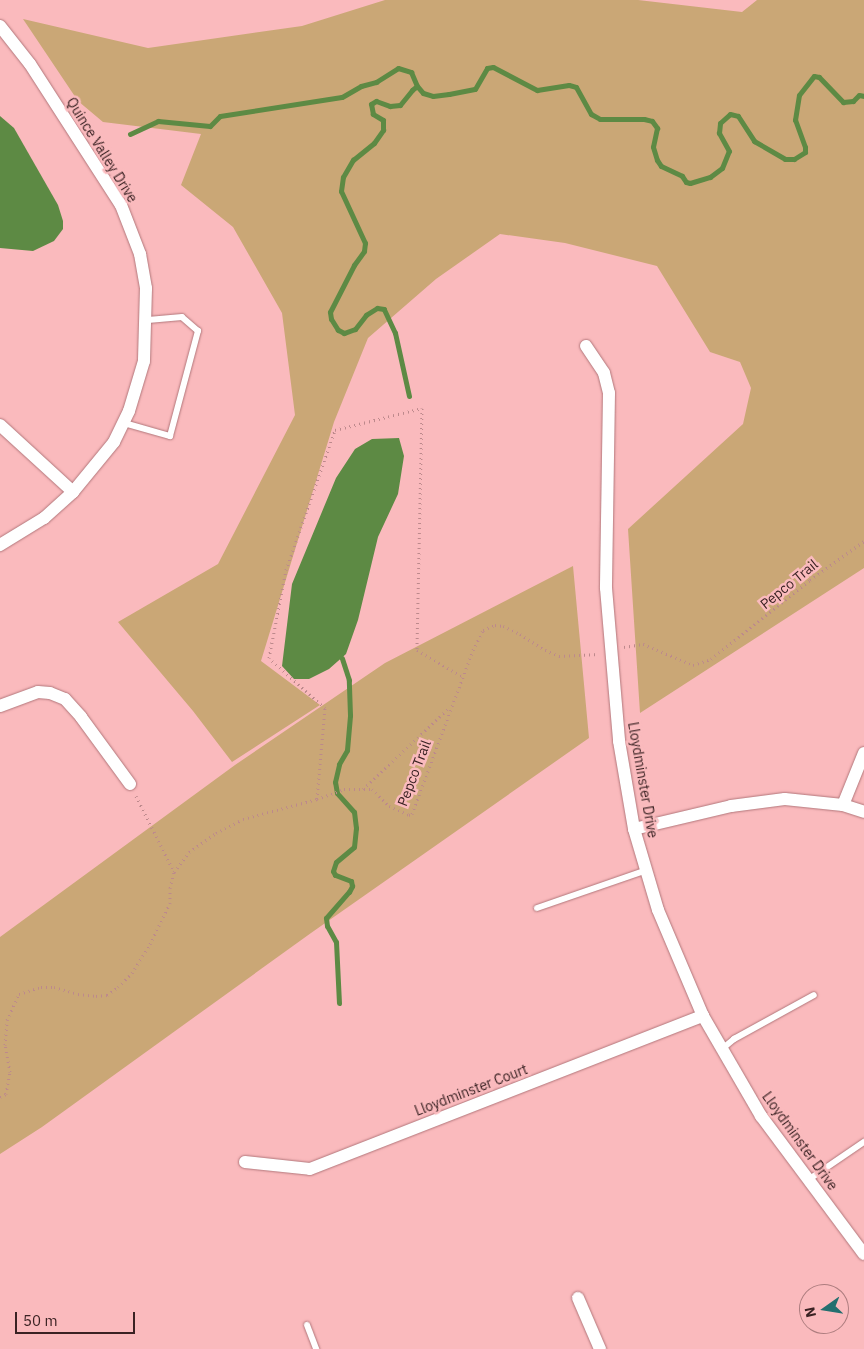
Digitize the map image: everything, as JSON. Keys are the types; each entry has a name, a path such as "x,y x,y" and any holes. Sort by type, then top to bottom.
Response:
{"street":[{"name":"Quince Valley Drive","path":"0,26 30,64 121,205 140,254 146,288 144,361 124,423 114,442 73,492 44,518 0,545"},
{"name":"Lloydminster Drive","path":"586,346 604,373 609,393 606,588 619,742 634,828 658,910 703,1016 761,1116 864,1254"},
{"path":"0,425 73,492"},
{"path":"0,706 38,692 50,692 65,699 82,717 130,784"},
{"path":"843,805 864,753"},
{"path":"634,828 731,806 785,798 843,805 864,812"},
{"name":"Lloydminster Court","path":"246,1162 310,1168 703,1016"},
{"path":"578,1298 600,1349"}],"lane":[{"path":"124,423 170,436 198,331 182,317 145,320"},
{"path":"537,908 646,870"},
{"path":"722,1048 734,1039 814,995"},
{"path":"808,1180 864,1142"},
{"path":"307,1325 316,1349"}],"path":[{"path":"317,800 325,708 268,658 286,570 335,430 422,408 417,650 463,677"},
{"name":"Pepco Trail","path":"363,789 372,789 389,806 409,815 412,814 472,650 483,630 494,625 503,626 559,656 611,653 634,644 643,644 672,654 689,664 710,659 810,580 864,541"},
{"path":"0,1098 6,1094 10,1072 5,1045 7,1020 19,994 41,987 54,987 78,994 107,995 132,973 150,944 170,903 170,888 174,872 189,852 216,833 243,819 317,800 336,790 363,789 452,706"},
{"path":"130,784 174,872"}],"shaded area":[{"path":"385,0 638,0 742,12 757,0 864,0 864,568 640,713 628,529 743,424 751,388 740,362 710,352 657,266 565,243 500,234 436,279 368,338 334,422 261,661 320,705 232,762 193,711 118,622 218,564 295,415 282,313 233,227 181,185 201,134 103,122 78,101 23,19 148,48 302,26"},
{"path":"0,116 14,128 58,205 63,221 63,229 54,241 33,251 0,248"},
{"path":"399,438 404,456 398,494 378,537 358,620 346,654 329,669 309,679 294,679 282,666 292,584 336,478 355,449 372,439"},
{"path":"573,566 589,738 311,933 42,1127 0,1154 0,937 235,765 385,663"}],"waterway":[{"path":"130,134 158,121 210,126 220,116 342,97 361,86 376,82 398,68 411,72 417,86 423,93 433,96 449,94 475,89 487,68 493,67 537,90 569,85 576,87 591,114 600,119 644,119 652,121 657,128 653,147 657,160 661,166 682,176 686,182 690,183 710,177 722,168 729,151 719,133 720,123 730,114 738,116 754,141 785,159 794,159 805,152 795,120 799,95 814,76 819,77 843,102 853,101 859,95 864,96"},
{"path":"409,396 395,333 384,309 377,308 366,315 355,329 344,333 338,330 331,319 330,312 354,265 364,251 365,243 341,191 343,177 353,160 374,143 383,130 383,120 373,114 371,104 376,101 390,106 400,105 417,86"},
{"path":"339,1003 336,942 327,926 326,918 352,886 351,881 335,875 333,871 336,862 354,847 356,828 354,812 337,793 335,782 339,764 347,750 350,715 349,680 342,658"}]}
